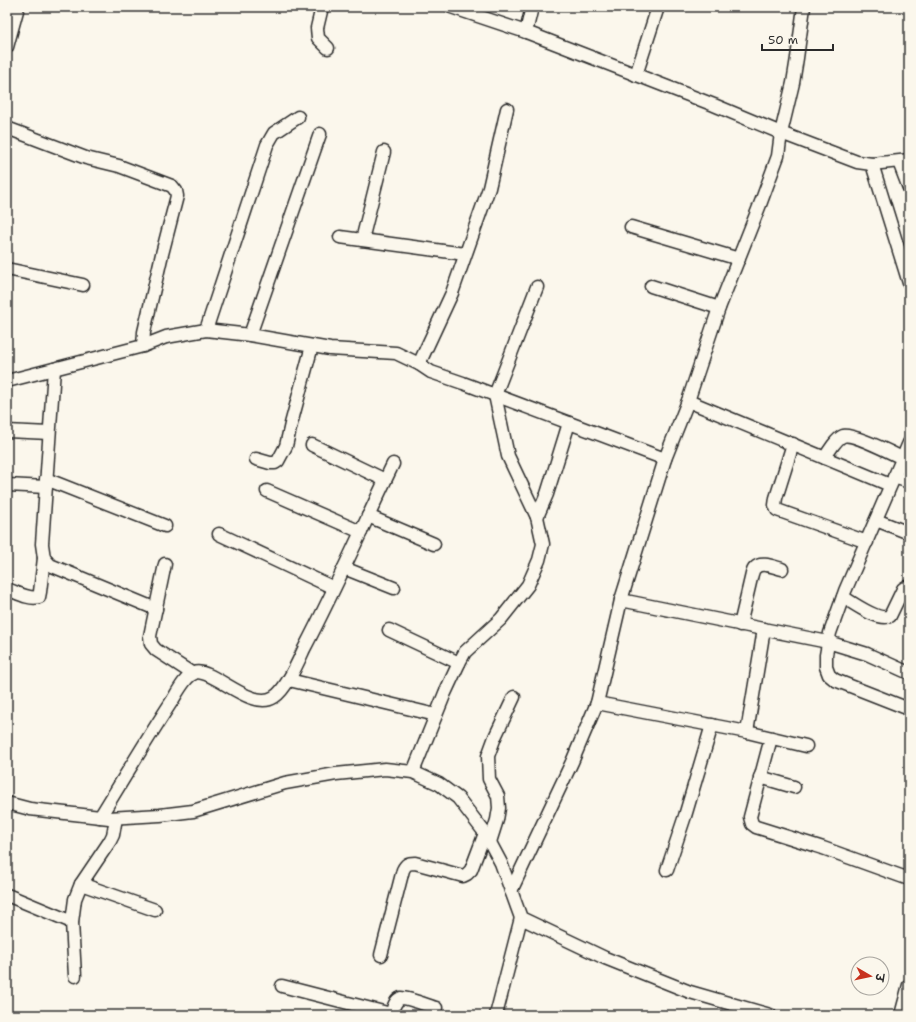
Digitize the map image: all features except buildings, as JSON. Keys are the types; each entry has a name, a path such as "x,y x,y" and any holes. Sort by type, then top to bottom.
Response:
{"street":[{"path":"8,43 18,7"},
{"path":"322,7 317,28 318,38 328,48"},
{"path":"451,7 526,32 857,162 872,164 904,161 909,188"},
{"path":"526,32 532,7"},
{"path":"636,75 658,7"},
{"path":"511,890 572,762 597,703 621,600 665,459 688,401 719,308 778,156 780,133 793,83 804,7"},
{"path":"418,364 452,293 489,188 507,109"},
{"path":"206,330 267,145 274,133 298,117"},
{"path":"7,128 86,158 119,166 172,186 176,191 177,196 144,332 143,346"},
{"path":"250,335 320,134"},
{"path":"362,240 384,152"},
{"path":"872,164 909,283"},
{"path":"631,227 738,259"},
{"path":"340,237 465,254"},
{"path":"7,269 83,285"},
{"path":"651,286 719,308"},
{"path":"413,772 445,692 465,652 501,619 528,585 539,560 543,544 537,517 508,456 495,395 537,287"},
{"path":"7,381 143,346 166,337 206,330 250,335 330,349 396,353 431,372 665,459"},
{"path":"256,459 275,463 278,461 286,446 312,346"},
{"path":"7,589 30,598 38,597 40,592 44,558 42,544 54,369"},
{"path":"688,401 824,458 892,481 909,482"},
{"path":"537,517 569,423"},
{"path":"7,431 49,433"},
{"path":"824,458 843,436 860,439 902,458"},
{"path":"909,443 843,597 830,633 826,655 826,667 829,675 835,680 909,709"},
{"path":"793,444 776,498 775,505 777,510 867,542"},
{"path":"312,445 385,480"},
{"path":"100,817 161,717 185,681 193,674 199,672 205,674 233,690 258,700 273,698 279,694 289,680 393,464"},
{"path":"7,485 46,483 165,526"},
{"path":"267,491 361,532"},
{"path":"368,516 434,544"},
{"path":"876,520 909,533"},
{"path":"219,534 334,588"},
{"path":"44,558 50,565 156,609"},
{"path":"165,564 150,636 150,644 156,650 193,674"},
{"path":"740,625 752,574 755,568 759,565 766,565 782,569"},
{"path":"344,568 394,588"},
{"path":"843,597 874,615 888,617 890,616 903,589 906,587 909,588"},
{"path":"621,600 828,642 867,654 909,673"},
{"path":"389,630 459,663"},
{"path":"747,732 764,630"},
{"path":"289,680 436,715"},
{"path":"381,955 403,870 406,864 415,863 463,876 468,874 497,820 499,808 498,796 489,778 488,756 495,737 514,697"},
{"path":"597,703 747,732 806,746"},
{"path":"667,870 712,725"},
{"path":"771,738 750,818 752,824 756,827 823,848 909,879"},
{"path":"7,803 30,809 109,818 160,815 193,811 285,783 336,774 385,769 413,772 439,784 458,798 488,837 501,863 521,918 496,1015"},
{"path":"760,777 794,787"},
{"path":"75,976 72,922 75,899 81,884 110,842 113,835 116,818"},
{"path":"81,884 155,910"},
{"path":"7,894 72,922"},
{"path":"521,918 605,958 690,992 770,1015"},
{"path":"901,1015 909,985"},
{"path":"282,986 391,1014 397,1001 401,998 406,998 436,1008"}]}
